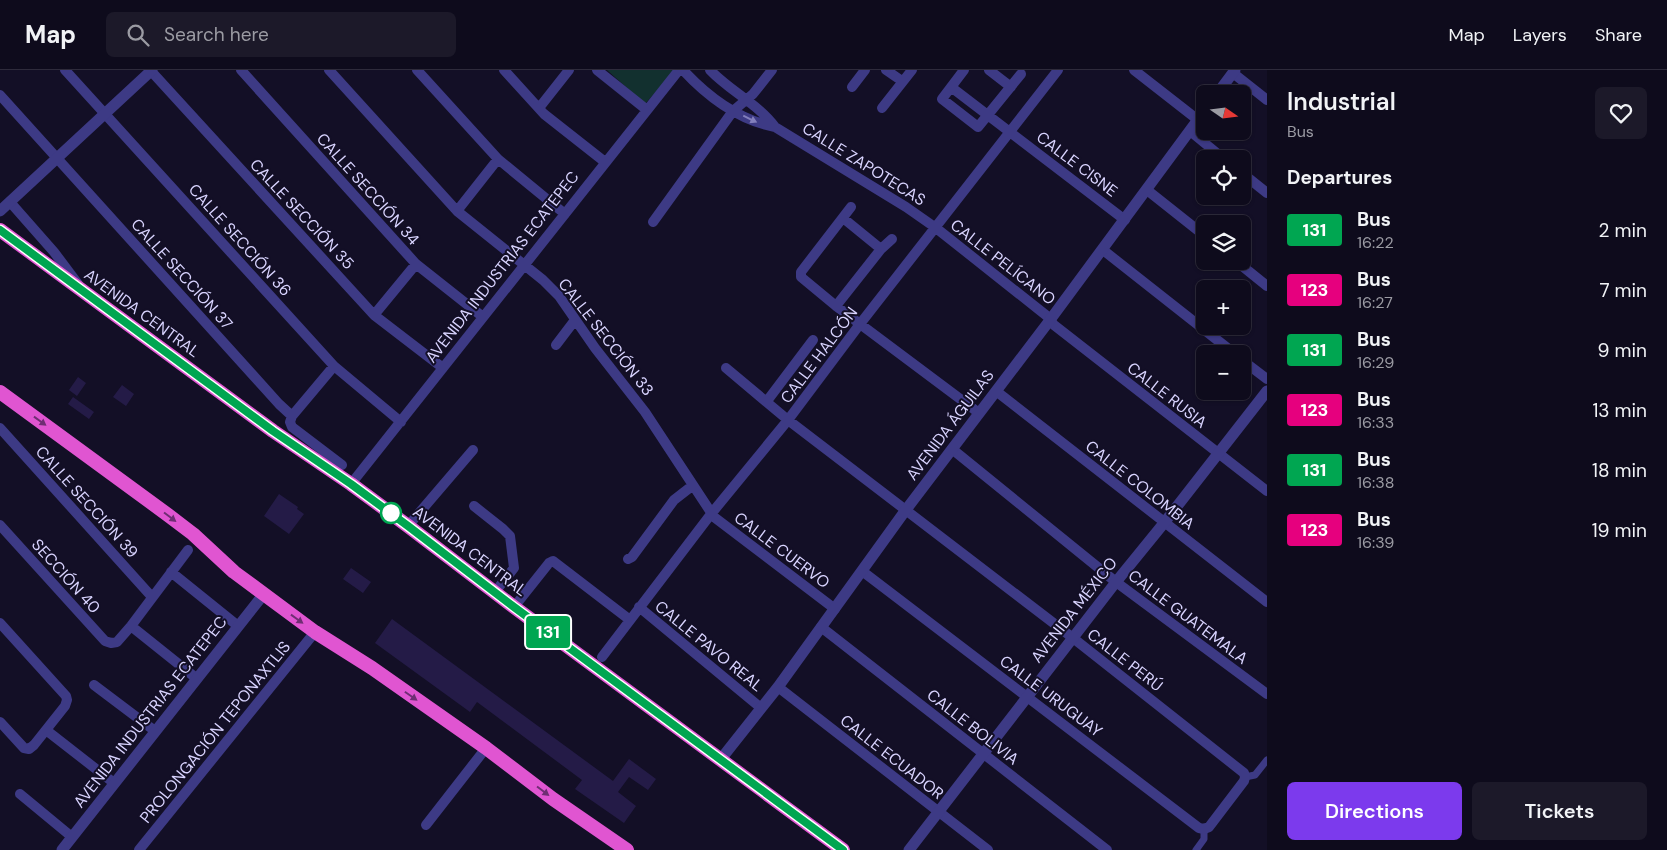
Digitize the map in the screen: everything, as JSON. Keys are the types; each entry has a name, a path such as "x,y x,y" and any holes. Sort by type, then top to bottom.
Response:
{"highway":[{"name":"AVENIDA CENTRAL","path":"0,230 273,431 351,484 843,850"},
{"path":"0,392 193,534 234,572 263,595 315,632 372,668 627,850"}],"street":[{"name":"CALLE SECCIÓN 36","path":"66,70 334,366 401,422"},
{"path":"0,211 151,70"},
{"name":"CALLE SECCIÓN 35","path":"151,70 374,315 443,368"},
{"name":"CALLE SECCIÓN 34","path":"241,70 416,264 483,317"},
{"name":"CALLE SECCIÓN 33","path":"329,70 457,210 553,290 645,412 711,514"},
{"path":"417,70 498,159 565,214"},
{"path":"504,70 539,108 606,162"},
{"path":"539,108 569,70"},
{"path":"597,70 647,110"},
{"name":"AVENIDA INDUSTRIAS ECATEPEC","path":"351,484 679,70"},
{"name":"CALLE ZAPOTECAS","path":"683,70 715,100 761,124 776,127"},
{"name":"CALLE ZAPOTECAS","path":"710,70 720,81 766,115 776,127 865,181 936,228"},
{"path":"653,222 733,111 746,100 772,70"},
{"path":"852,87 865,70"},
{"path":"886,70 902,81"},
{"path":"882,108 912,70"},
{"path":"964,70 942,99 978,127 1021,74"},
{"path":"989,70 1011,87"},
{"name":"CALLE HALCÓN","path":"602,657 711,514 788,420 860,324 1058,70"},
{"path":"1134,70 1196,118"},
{"path":"1224,85 1234,72 1267,100"},
{"name":"CALLE CISNE","path":"951,87 1125,220"},
{"name":"CALLE SECCIÓN 37","path":"0,95 279,404 292,416 290,422 292,427 342,466"},
{"name":"AVENIDA ÁGUILAS","path":"721,759 778,687 905,511 1103,250 1196,123"},
{"path":"1190,131 1213,150"},
{"path":"457,210 498,159"},
{"path":"1251,180 1267,192"},
{"path":"1147,190 1196,229"},
{"path":"10,202 67,268 84,292"},
{"path":"851,208 800,274 802,279 979,413"},
{"path":"843,218 882,249"},
{"name":"CALLE PELÍCANO","path":"936,228 1050,320"},
{"path":"836,306 892,239"},
{"path":"1103,250 1224,345"},
{"path":"374,315 416,264"},
{"path":"1247,270 1267,286"},
{"path":"556,345 575,320"},
{"name":"CALLE RUSIA","path":"1050,320 1267,491"},
{"path":"767,401 813,340"},
{"path":"292,416 334,366"},
{"path":"1251,367 1267,379"},
{"name":"CALLE PERÚ","path":"726,368 788,420 1072,638 1244,773 1246,777"},
{"name":"CALLE COLOMBIA","path":"996,391 1267,602"},
{"name":"AVENIDA MÉXICO","path":"909,850 1072,638 1267,391"},
{"name":"CALLE SECCIÓN 39","path":"0,428 152,597"},
{"name":"CALLE GUATEMALA","path":"952,449 1116,582 1267,694"},
{"path":"408,526 473,450"},
{"path":"628,559 632,557 674,500 692,486"},
{"path":"474,506 510,536 514,568 495,592"},
{"name":"CALLE CUERVO","path":"711,514 835,608"},
{"name":"SECCIÓN 40","path":"0,525 105,641 117,642 131,626"},
{"path":"188,550 131,626 196,678"},
{"path":"514,607 549,563 553,561 630,620"},
{"name":"CALLE URUGUAY","path":"862,571 1199,828 1204,829"},
{"path":"171,572 238,626"},
{"name":"AVENIDA INDUSTRIAS ECATEPEC","path":"62,850 263,595"},
{"name":"CALLE PAVO REAL","path":"639,607 761,708"},
{"path":"0,623 66,696 67,700 65,706 29,749 24,748 0,722"},
{"name":"CALLE BOLIVIA","path":"821,628 1107,850"},
{"name":"PROLONGACIÓN TEPONAXTLIS","path":"138,850 315,632"},
{"path":"94,685 156,731"},
{"name":"CALLE ECUADOR","path":"778,687 988,850"},
{"path":"46,730 114,783"},
{"path":"426,825 486,748"},
{"path":"1196,850 1204,839 1204,829 1209,826 1246,777 1255,775 1267,760"},
{"path":"20,794 72,837"}],"green space":[{"path":"607,70 675,70 645,104"}],"building":[{"path":"78,377 86,383 77,396 69,390"},
{"path":"122,385 134,394 126,406 113,397"},
{"path":"73,397 94,412 89,419 68,404"},
{"path":"279,494 298,507 297,509 304,514 289,534 264,516"},
{"path":"351,568 371,582 363,593 343,579"},
{"path":"392,619 613,781 629,759 656,779 648,790 629,777 618,792 636,806 624,823 575,789 582,780 477,702 470,712 375,643"}],"bus line":[{"name":"131","path":"0,230 273,431 351,484 441,550 514,607 843,850"}]}
